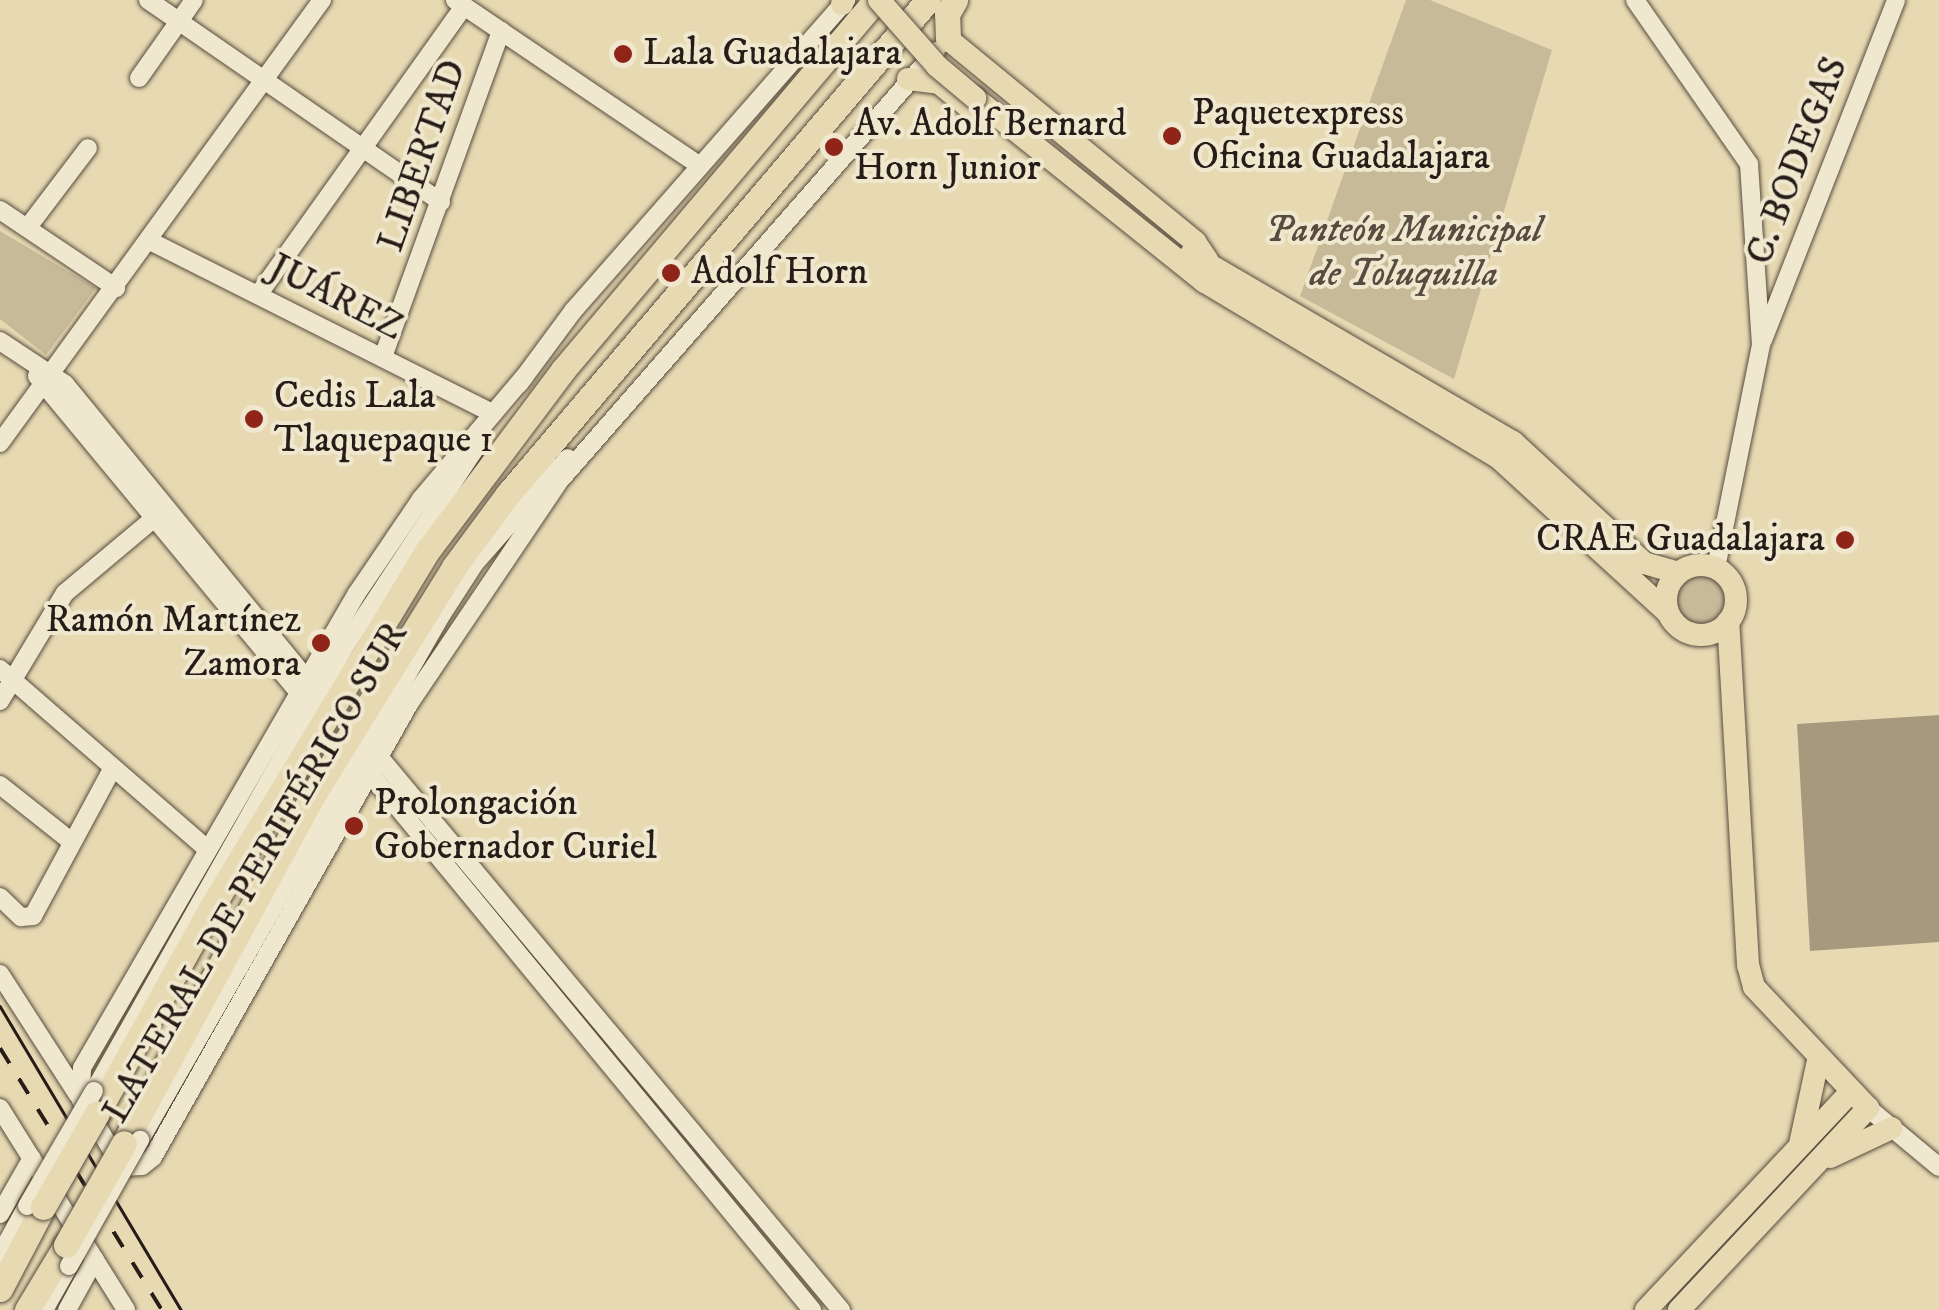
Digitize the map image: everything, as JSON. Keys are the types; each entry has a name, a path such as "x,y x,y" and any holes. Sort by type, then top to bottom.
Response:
{"highway":[{"path":"0,1289 35,1206 90,1101 375,631 563,370 877,0"},
{"path":"27,1310 68,1255 132,1142 400,648 508,494 928,0"},
{"path":"948,39 947,14 955,0"},
{"path":"544,480 651,326"},
{"path":"304,693 375,631"}],"main road":[{"path":"877,0 936,66 979,92 1208,274 1500,458 1667,612 1681,630 1702,636 1733,689"},
{"path":"896,0 979,92"},
{"path":"948,39 1196,242 1208,274"},
{"path":"947,90 954,71 971,60"},
{"path":"908,79 928,78 947,90 1174,272 1208,274 1364,349 1513,442 1644,562 1678,574"},
{"path":"1667,612 1666,591 1678,574 1696,565 1716,569 1735,592 1728,622 1748,966 1754,987 1818,1061 1860,1100"},
{"path":"1702,636 1728,622"},
{"path":"1800,1144 1818,1061"},
{"path":"1679,1310 1691,1280 1800,1144 1860,1100"},
{"path":"1646,1310 1691,1280 1817,1163 1860,1100"},
{"path":"1817,1163 1892,1128"}],"street":[{"path":"148,0 442,202"},
{"path":"139,78 194,0"},
{"path":"0,443 322,0"},
{"path":"1635,0 1749,164 1762,346 1716,569"},
{"name":"C. BODEGAS","path":"1762,346 1896,0"},
{"path":"90,1101 82,1068 206,848 421,499 699,165 844,1"},
{"path":"258,295 460,3 699,165"},
{"name":"LIBERTAD","path":"383,358 442,202 500,30"},
{"path":"0,974 90,1101 122,1167 142,1166 153,1156 450,635 613,418 908,79 948,39"},
{"path":"28,227 88,148"},
{"path":"0,210 116,288"},
{"name":"JUÁREZ","path":"150,241 492,413"},
{"path":"0,342 47,378 110,450 304,693"},
{"name":"LATERAL DE PERIFÉRICO SUR","path":"90,1101 304,693 524,378"},
{"name":"LATERAL DE PERIFÉRICO SUR","path":"132,1142 475,563 544,480 613,418"},
{"path":"0,701 6,675 65,593 162,512"},
{"path":"6,675 206,848"},
{"path":"377,768 812,1310"},
{"path":"377,768 841,1310"},
{"path":"0,898 28,919 112,769"},
{"path":"0,785 72,842"},
{"path":"1860,1100 1939,1167"},
{"path":"0,1108 126,1310"},
{"path":"0,1214 32,1158"},
{"path":"0,1254 35,1206"},
{"path":"44,1310 68,1255"},
{"path":"66,1310 96,1259"}],"green space":[{"name":"Panteón Municipal de Toluquilla","path":"1406,0 1430,0 1552,50 1454,379 1300,296"},
{"path":"0,231 96,288 46,355 0,319"},
{"path":"1700,575 1718,582 1725,600 1718,618 1700,625 1682,618 1675,600 1682,582"}],"shaded area":[{"path":"1939,715 1939,942 1810,951 1797,724"}],"tram line":[{"path":"0,1006 181,1310"}],"railway":[{"path":"0,1048 162,1310"}],"place":[{"name":"Lala Guadalajara","path":"623,54"},
{"name":"Paquetexpress Oficina Guadalajara","path":"1172,136"},
{"name":"Av. Adolf Bernard Horn Junior","path":"834,147"},
{"name":"Adolf Horn","path":"671,273"},
{"name":"Cedis Lala Tlaquepaque 1","path":"254,419"},
{"name":"CRAE Guadalajara","path":"1845,540"},
{"name":"Ramón Martínez Zamora","path":"321,643"},
{"name":"Prolongación Gobernador Curiel","path":"354,826"}]}
